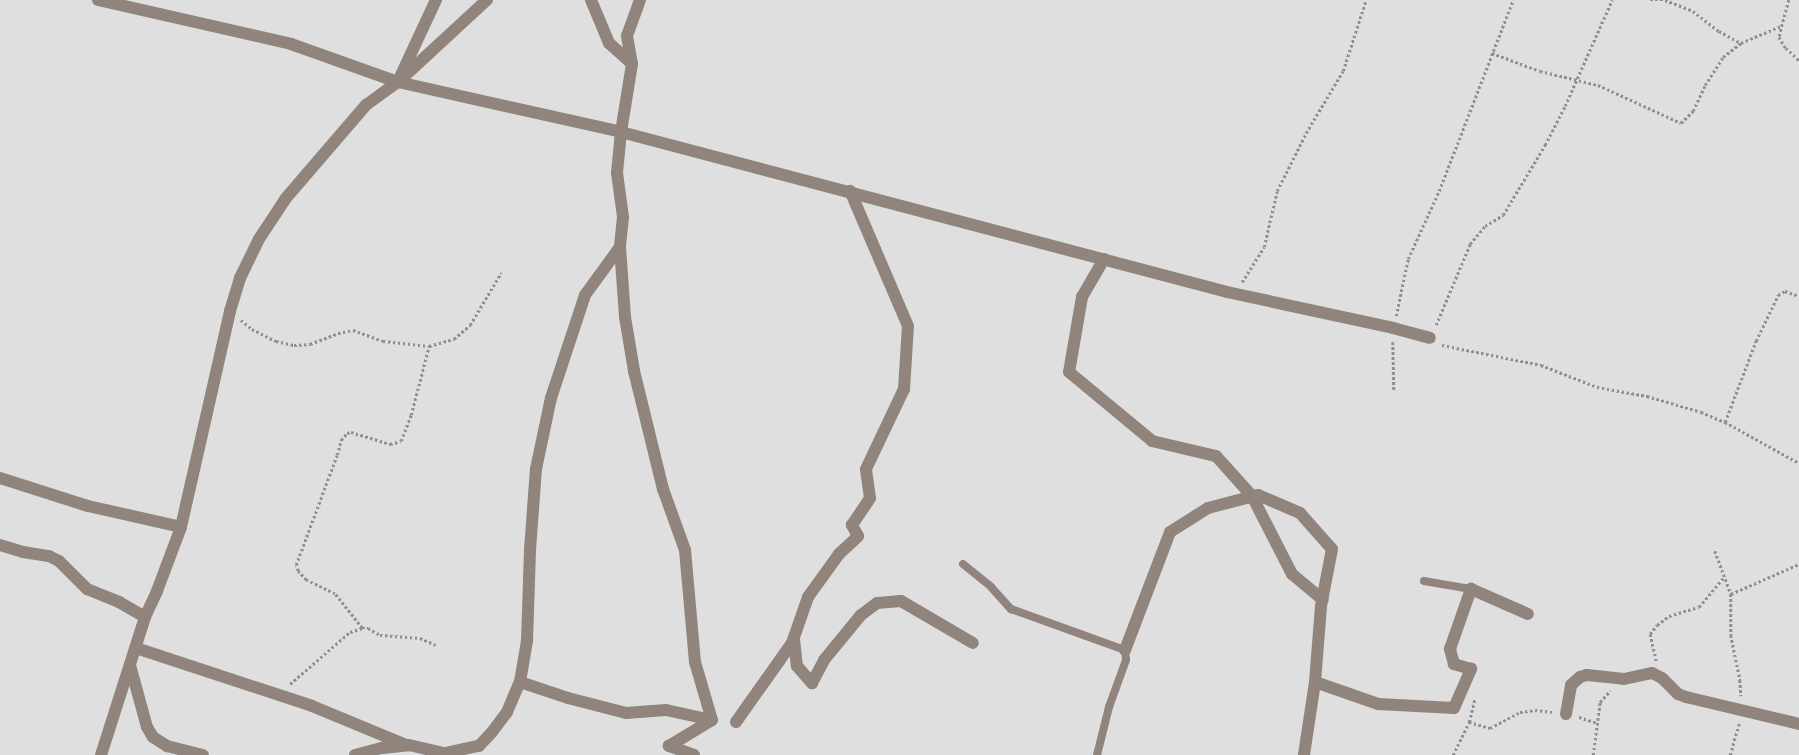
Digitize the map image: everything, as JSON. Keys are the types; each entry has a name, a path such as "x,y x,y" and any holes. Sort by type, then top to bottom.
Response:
{"street":[{"path":"98,0 291,44 398,82 620,132 850,191 1227,292 1393,328 1430,338"},
{"path":"398,82 436,0"},
{"path":"101,755 145,616 157,591 180,527 230,312 244,270 259,239 286,198 366,105 398,82 487,0"},
{"path":"591,0 609,43 632,64"},
{"path":"640,0 628,36 632,64 620,132 617,173 623,217 620,247 625,318 634,371 663,489 685,550 695,662 712,720"},
{"path":"736,722 794,639 808,597 840,554 858,536 852,525 870,498 866,470 904,389 908,326 850,191"},
{"path":"136,648 312,706 408,746 445,753 478,750 507,712 520,682 526,640 536,469 551,398 585,295 620,247"},
{"path":"1104,259 1082,297 1068,372 1152,441 1216,456 1252,496 1292,574 1322,600"},
{"path":"0,478 88,506 180,527"},
{"path":"1125,650 1170,532 1208,508 1258,495 1300,512 1332,549 1322,600 1315,682 1304,755"},
{"path":"0,545 23,552 49,556 59,561 87,588 145,616"},
{"path":"1315,682 1378,704 1454,708 1471,669 1454,664 1450,649 1471,589 1528,614"},
{"path":"794,639 796,666 812,683 824,660 861,615 877,603 901,600 973,643"},
{"path":"130,665 147,727 153,737 167,746 203,755"},
{"path":"1566,714 1571,685 1580,677 1587,675 1624,679 1644,673 1658,675 1678,694 1686,698 1799,724"},
{"path":"520,682 568,698 626,713 666,710 712,720"},
{"path":"694,755 670,746 712,720"},
{"path":"355,755 382,748 408,746"}],"lane":[{"path":"963,564 991,587 1010,609 1125,650 1126,660 1109,707 1098,755"},
{"path":"1424,582 1471,589"}],"path":[{"path":"1227,292 1239,287 1248,269 1264,247 1276,190 1306,133 1343,71 1366,0"},
{"path":"1394,391 1393,328 1408,259 1439,191 1513,0"},
{"path":"1612,0 1565,106 1520,190 1503,215 1485,226 1470,244 1430,338 1446,347 1540,365 1597,387 1647,396 1724,422 1799,463"},
{"path":"1650,0 1665,0 1693,11 1741,43"},
{"path":"1789,0 1779,36 1781,42 1799,60"},
{"path":"1492,54 1540,71 1614,90 1681,124 1693,111 1705,85 1723,57 1741,43 1781,26"},
{"path":"230,312 252,329 276,341 294,345 310,344 338,333 354,330 383,341 429,346 454,339 470,325 501,274"},
{"path":"1724,422 1756,341 1778,295 1785,290 1799,296"},
{"path":"362,628 335,594 306,580 298,571 297,558 343,436 351,432 390,444 401,441 411,415 429,346"},
{"path":"1715,551 1731,594 1731,635 1740,680 1742,710 1730,755"},
{"path":"1731,594 1799,564"},
{"path":"1658,675 1650,634 1657,625 1669,616 1699,607 1724,577"},
{"path":"278,695 350,632 362,628 368,628 380,635 420,638 436,645"},
{"path":"1593,755 1600,702 1624,679"},
{"path":"1453,755 1469,722 1475,697"},
{"path":"1469,722 1490,728 1520,712 1535,710 1566,714 1597,723"}]}
